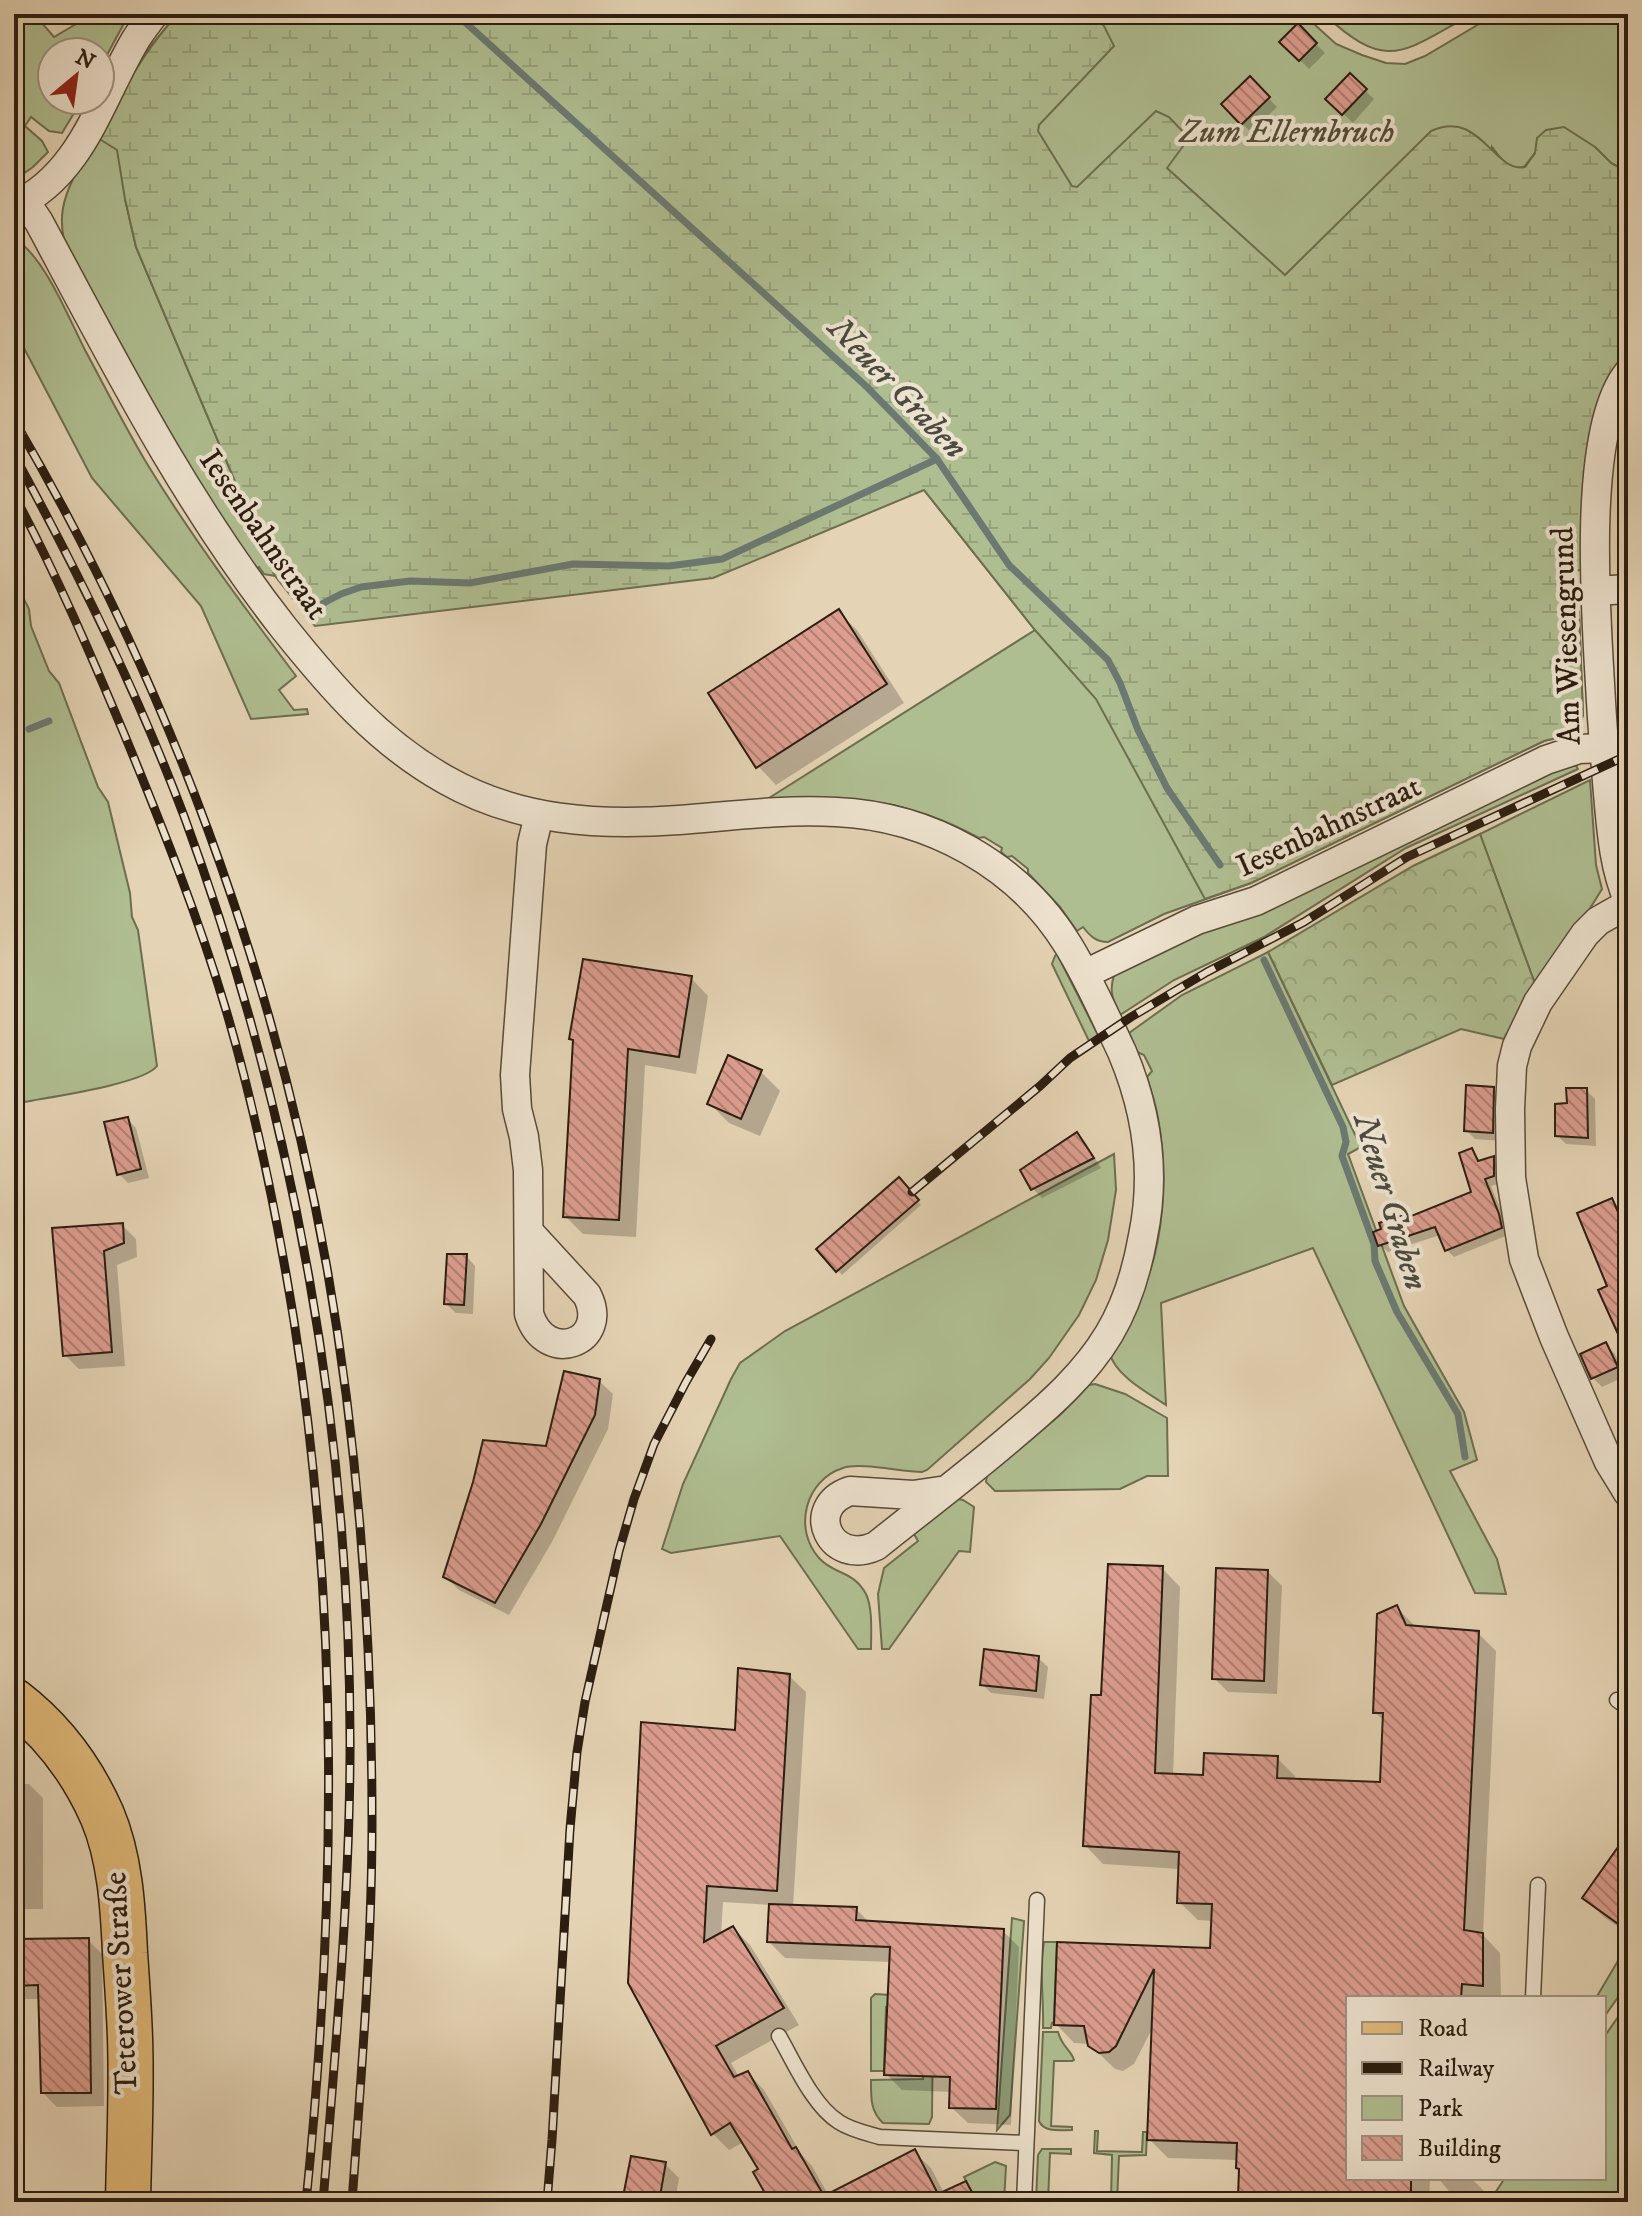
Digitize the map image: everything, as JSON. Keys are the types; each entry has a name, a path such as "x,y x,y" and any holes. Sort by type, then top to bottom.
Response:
{"main road":[{"name":"Teterower Straße","path":"14,1701 47,1730 78,1770 103,1817 117,1865 131,2040 128,2202"}],"street":[{"path":"20,203 58,175 73,157 136,39 154,14"},
{"name":"Iesenbahnstraat","path":"20,203 39,222 147,424 186,490 254,590 317,670 365,722 404,754 448,782 496,803 539,815 585,822 616,823 792,812 837,812 904,822 960,844 1008,876 1067,942 1130,1070 1146,1128 1150,1188 1140,1254 1130,1292 1111,1332 1076,1379 947,1490"},
{"name":"Am Wiesengrund","path":"1628,373 1613,397 1599,469 1595,591 1604,748 1620,845 1621,884 1628,902"},
{"path":"1595,591 1628,589"},
{"name":"Iesenbahnstraat","path":"1085,974 1197,920 1256,901 1546,760 1579,749 1604,748"},
{"path":"530,1233 528,1170 517,1109 515,1075 532,844 539,815"},
{"path":"1628,902 1598,921 1585,934 1538,1002 1517,1046 1512,1066 1510,1109 1511,1178 1524,1259 1554,1337 1603,1448 1628,1493"}],"lane":[{"path":"1533,1996 1538,1885"},
{"path":"1024,2202 1037,1900"},
{"path":"779,2036 822,2108 838,2122 857,2131 880,2137 1025,2143"}],"green space":[{"path":"14,14 34,14 53,36 36,36 36,116 72,116 62,133 49,131 31,117 25,126 42,141 48,152 14,180"},
{"path":"93,14 129,14 116,38 56,36"},
{"path":"178,14 125,199 136,247 275,576 264,574 259,567 255,569 158,418 64,240 63,209 73,179 109,116 116,116 116,104 148,49"},
{"path":"178,14 1092,14 1104,26 1114,46 1039,125 1038,131 1072,186 1077,187 1156,111 1169,117 1189,138 1167,168 1285,275 1431,131 1448,126 1462,128 1474,134 1504,161 1514,167 1525,167 1535,153 1537,138 1546,130 1564,127 1595,147 1611,163 1622,169 1628,166 1628,358 1617,372 1581,570 1565,571 1564,612 1579,612 1583,715 1580,722 1569,734 1544,741 1251,883 1205,899 1096,699 1035,630 924,490 713,578 315,626 275,576 136,247 117,150 98,138 110,116 116,116 116,104 124,89"},
{"name":"Zum Ellernbruch","path":"486,14 1303,14 1336,44 1386,63 1405,64 1425,56 1496,14 1628,14 1628,166 1622,169 1611,163 1595,147 1535,153 1524,167 1518,168 1505,163 1492,147 1443,646 1579,612 1583,715 1577,728 1569,734 1544,741 1251,883 1164,914 1108,942 1094,938 1083,927 1077,931 1060,907 1028,873 1028,869 1012,856 1007,857 1001,852 1002,848 984,837 979,838 927,815 877,802 825,798 769,801 769,798 1035,630 924,490"},
{"path":"1324,14 1473,14 1413,46 1382,50 1366,45"},
{"path":"14,238 46,273 124,424 166,494 296,676 279,690 294,710 307,709 308,714 251,719 201,606 92,478 14,329"},
{"path":"14,580 29,609 31,626 49,671 59,683 98,787 108,802 130,893 132,917 138,930 157,1066 148,1073 113,1085 14,1104"},
{"path":"1573,761 1578,769 1406,848 1264,937 1174,980 1120,1015 1113,1000 1115,973"},
{"path":"1590,780 1596,865 1602,889 1538,992 1480,834"},
{"path":"1480,834 1538,992 1513,1041 1461,1029 1332,1085 1268,952 1413,866"},
{"path":"1268,952 1361,1147 1348,1154 1404,1306 1464,1412 1477,1460 1450,1471 1497,1559 1506,1594 1475,1593 1313,1248 1161,1303 1166,1405 1126,1377 1110,1354 1147,1279 1162,1211 1161,1141 1147,1077 1152,1071 1144,1055 1137,1052 1129,1033 1182,995"},
{"path":"1057,954 1098,1035 1089,1041 1052,964"},
{"path":"1114,1154 1116,1190 1108,1240 1096,1280 1079,1315 1049,1358 1030,1379 927,1470 913,1472 851,1466 830,1474 812,1494 805,1520 806,1533 819,1558 855,1581 866,1594 871,1614 871,1649 858,1649 780,1536 671,1553 662,1549 683,1484 740,1363 785,1331"},
{"path":"1095,1384 1125,1394 1167,1418 1168,1476 1147,1476 1120,1489 995,1491 986,1482 987,1475 1060,1415 1089,1385"},
{"path":"958,1499 974,1507 970,1552 959,1551 889,1649 882,1649 878,1594 884,1568 918,1541 914,1534"},
{"path":"1012,1918 1024,1921 1010,2115 997,2130"},
{"path":"1044,1942 1057,1942 1054,2022 1051,2028 1043,2028"},
{"path":"1628,1944 1628,1983 1606,2014 1606,1996 1597,1996"},
{"path":"875,1994 922,1997 933,2020 932,2117 929,2124 883,2123 873,2109 871,2080 923,2079 926,2009 886,2007 884,2071 871,2071 871,1998"},
{"path":"1628,2003 1628,2202 1489,2202 1504,2180 1606,2180 1606,2034"},
{"path":"1043,2032 1058,2032 1074,2060 1054,2061 1051,2126 1072,2127 1072,2130 1049,2129 1039,2121"},
{"path":"1095,2131 1098,2131 1097,2151 1142,2152 1143,2132 1147,2132 1146,2155 1119,2156 1117,2202 1111,2202 1112,2155 1094,2153"},
{"path":"1042,2149 1071,2149 1071,2154 1050,2153 1048,2202 1036,2202 1038,2155"},
{"path":"995,2162 1006,2166 1004,2202 977,2202 964,2177"}],"building":[{"path":"1298,23 1317,43 1299,61 1279,42"},
{"path":"1350,73 1367,89 1342,115 1325,99"},
{"path":"1250,76 1270,97 1241,125 1221,104"},
{"path":"839,609 887,684 756,768 708,693"},
{"path":"583,959 692,976 679,1057 628,1049 619,1220 563,1217 573,1040 569,1039"},
{"path":"728,1055 762,1070 741,1119 707,1104"},
{"path":"1466,1085 1494,1087 1493,1133 1464,1131"},
{"path":"1566,1088 1587,1088 1588,1138 1555,1136 1555,1104 1567,1103"},
{"path":"128,1117 141,1169 117,1175 104,1122"},
{"path":"1077,1132 1094,1158 1031,1190 1020,1170"},
{"path":"1472,1148 1478,1161 1494,1156 1494,1176 1485,1179 1502,1228 1445,1251 1435,1227 1378,1246 1373,1232 1381,1229 1379,1223 1408,1214 1409,1217 1471,1192 1459,1153"},
{"path":"899,1177 919,1200 836,1272 816,1249"},
{"path":"1612,1198 1628,1235 1628,1356 1598,1290 1607,1286 1577,1213"},
{"path":"123,1223 124,1243 104,1251 112,1352 63,1356 52,1228"},
{"path":"447,1254 467,1254 464,1305 444,1304"},
{"path":"1606,1342 1618,1367 1591,1379 1580,1354"},
{"path":"564,1371 600,1379 595,1415 541,1524 495,1603 443,1577 483,1440 546,1446"},
{"path":"1108,1564 1163,1566 1155,1773 1203,1775 1204,1753 1278,1756 1277,1778 1380,1782 1383,1713 1373,1713 1377,1614 1397,1605 1406,1625 1479,1631 1464,1930 1483,1933 1483,1986 1462,1984 1461,1996 1346,1996 1346,2180 1411,2180 1411,2202 1238,2197 1237,2143 1147,2140 1154,1969 1116,2046 1109,2052 1099,2053 1088,2046 1084,2026 1054,2025 1057,1942 1210,1948 1212,1904 1177,1903 1179,1852 1083,1846 1091,1695 1101,1695"},
{"path":"1216,1568 1268,1570 1264,1681 1212,1679"},
{"path":"984,1649 1039,1656 1036,1691 980,1685"},
{"path":"738,1668 790,1674 777,1891 707,1886 704,1942 733,1926 784,2008 716,2046 734,2077 748,2071 792,2149 796,2147 824,2196 915,2149 938,2194 966,2181 977,2202 770,2202 753,2172 758,2169 730,2123 711,2135 628,1983 641,1722 735,1730"},
{"path":"1628,1833 1628,1931 1582,1898"},
{"path":"769,1904 857,1907 856,1920 1004,1929 996,2109 949,2108 950,2077 884,2075 890,1947 767,1942"},
{"path":"89,1938 91,2093 41,2093 38,1985 14,1986 14,1939"},
{"path":"631,2156 666,2162 659,2202 622,2202"}],"waterway":[{"name":"Neuer Graben","path":"456,14 867,387 937,459 1009,565 1108,660 1167,788 1220,865"},
{"path":"318,606 361,587 410,581 470,583 573,564 669,566 722,559 937,459"},
{"path":"29,729 49,721"},
{"name":"Neuer Graben","path":"1264,960 1343,1127 1346,1142 1342,1156 1374,1244 1375,1261 1397,1312 1458,1414 1465,1457"}],"railway":[{"path":"14,420 69,519 120,621 166,724 208,830 277,1046 305,1157 327,1268 348,1406 362,1544 371,1753 370,1917 352,2202"},
{"path":"14,455 105,632 147,723 184,816 223,930 257,1045 286,1162 309,1280 328,1398 341,1518 348,1638 350,1758 344,1924 323,2202"},
{"path":"14,495 86,645 166,837 204,940 247,1087 265,1164 294,1321 320,1541 328,1761 328,1871 323,1981 306,2202"},
{"path":"912,1192 1070,1058 1131,1017 1207,972 1304,922 1407,857 1628,755"},
{"path":"547,2202 570,1829 585,1702 634,1499 654,1444 711,1339"}]}
